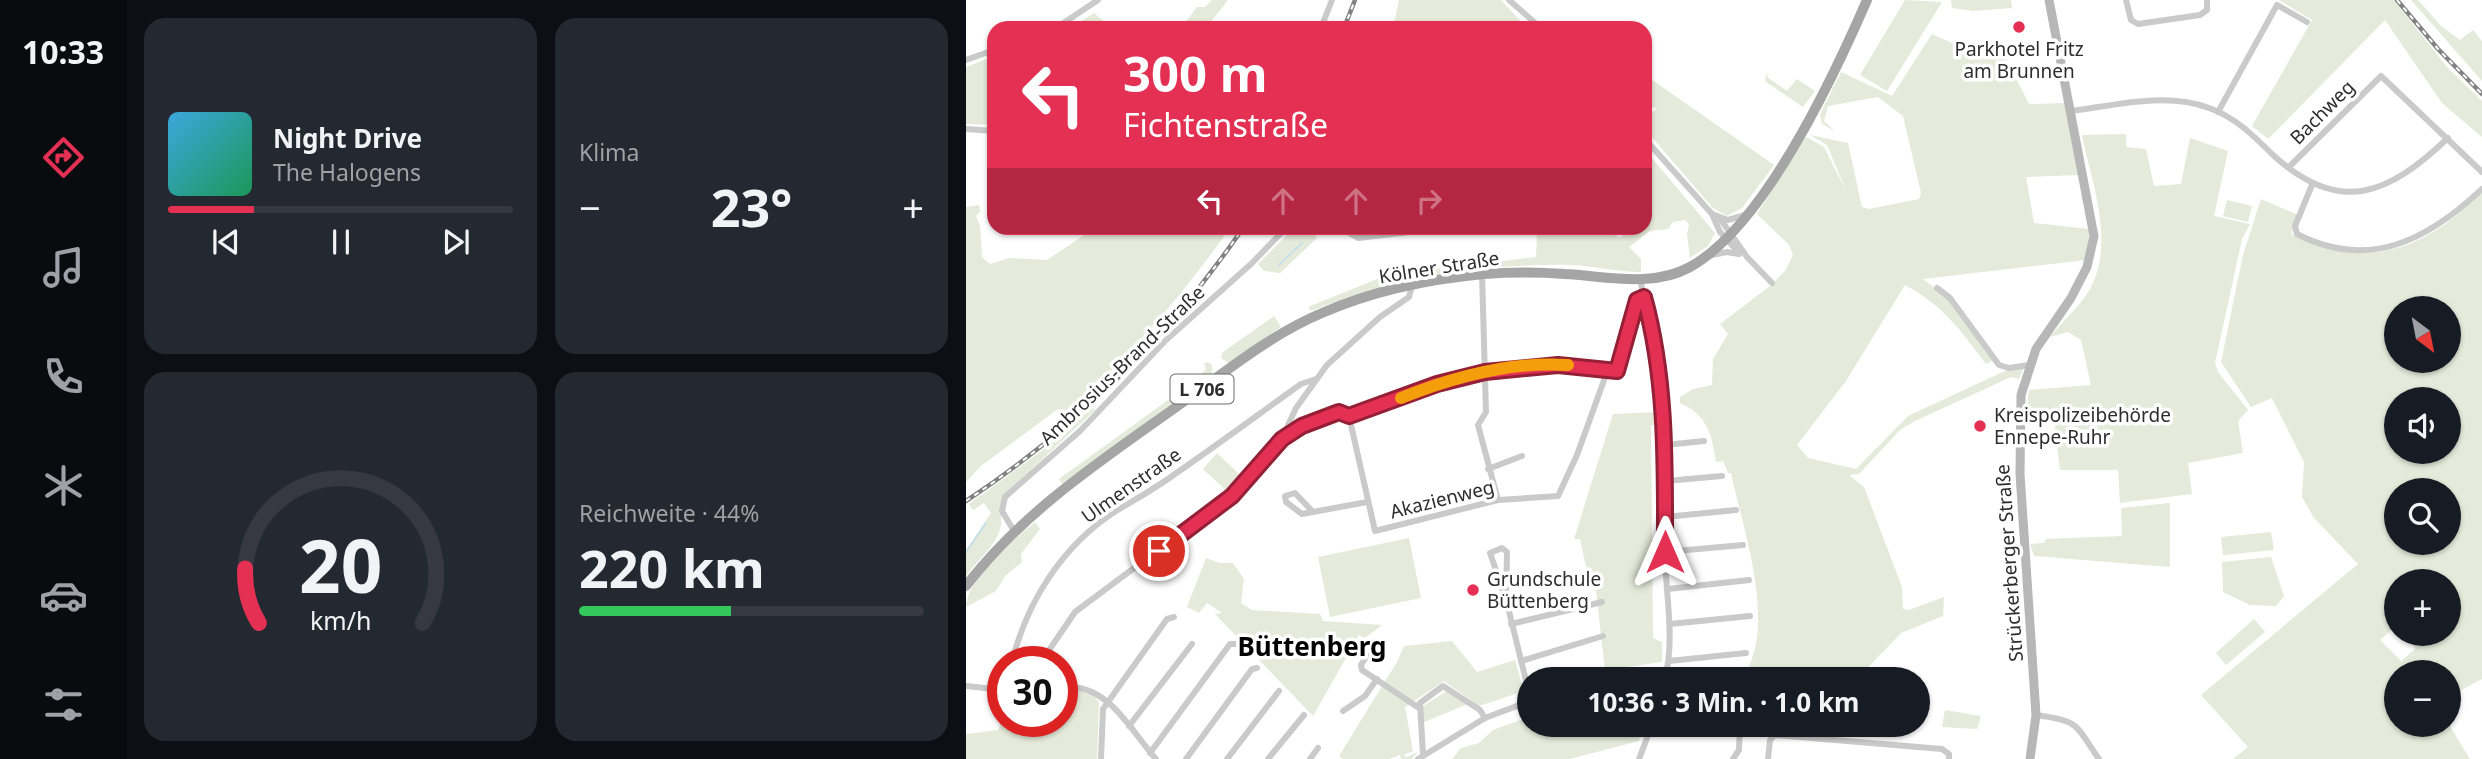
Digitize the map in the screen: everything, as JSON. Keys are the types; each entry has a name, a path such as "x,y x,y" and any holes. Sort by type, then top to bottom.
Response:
{"main road":[{"name":"Kölner Straße","path":"966,586 1014,531 1110,455 1278,336 1334,307 1412,286 1482,274 1546,273 1640,279 1674,274 1705,257 1729,236 1747,215 1814,109 1867,0"},
{"name":"Strückerberger Straße","path":"2030,759 2036,715 2018,444 2021,395 2029,365 2087,267 2094,236 2049,0"}],"street":[{"path":"1066,21 1098,0"},
{"path":"1324,21 1332,0"},
{"path":"1509,0 1533,21"},
{"path":"2126,0 2131,20 2138,24 2202,15 2207,10 2207,0"},
{"path":"2218,112 2277,5 2307,22"},
{"path":"966,60 987,52"},
{"name":"Bachweg","path":"2288,167 2377,79 2385,76 2448,138"},
{"path":"2072,111 2126,103 2172,101 2218,112 2239,123 2312,185 2339,192 2381,186 2415,166 2448,138 2482,172"},
{"path":"966,129 987,130"},
{"path":"1652,147 1772,283"},
{"path":"2312,185 2295,226 2297,234 2318,244 2357,251 2380,249 2411,241 2451,216 2482,189"},
{"path":"1712,214 1731,220 1747,215"},
{"path":"1720,218 1739,253"},
{"name":"Ambrosius-Brand-Straße","path":"1014,531 1002,511 1005,498 1080,431 1166,340 1279,235"},
{"path":"1353,235 1358,238 1384,235"},
{"path":"1705,257 1727,251 1747,257"},
{"path":"1482,274 1486,412 1478,425 1498,500"},
{"path":"1640,279 1656,361 1665,445 1665,552 1670,624 1668,667"},
{"path":"1282,439 1287,423 1327,365 1380,317 1409,297 1412,286"},
{"path":"1937,288 1950,298 1999,365 2009,368 2029,365"},
{"path":"1052,646 1075,612 1223,504 1282,439 1339,412 1349,416 1437,384 1485,372 1558,365 1606,372 1620,368 1637,300 1644,297"},
{"name":"Akazienweg","path":"1367,502 1375,531 1498,500 1558,496 1577,455 1606,372"},
{"name":"Ulmenstraße","path":"1018,646 1034,601 1057,566 1083,537 1301,384 1317,378"},
{"path":"1313,512 1367,502 1349,416"},
{"path":"1665,445 1704,441"},
{"path":"1489,470 1522,456"},
{"path":"1666,481 1722,476"},
{"path":"1665,517 1737,510"},
{"path":"1665,552 1743,545"},
{"path":"1506,599 1507,552 1502,548 1490,553 1506,599 1522,667"},
{"path":"1668,589 1749,580"},
{"path":"1511,624 1602,602"},
{"path":"1670,624 1750,616"},
{"path":"1101,759 1102,709 1167,619 1174,617"},
{"path":"1521,661 1604,636"},
{"path":"1129,726 1187,646 1192,644"},
{"path":"1150,753 1230,644 1236,644"},
{"path":"1370,650 1361,668 1419,708"},
{"path":"1670,661 1746,653"},
{"path":"1186,759 1252,669 1257,668"},
{"path":"1343,711 1365,696 1377,679"},
{"path":"968,686 987,688"},
{"path":"1078,686 1108,701 1156,759"},
{"path":"1485,718 1480,710 1447,686 1422,699 1419,708 1421,757 1485,718 1517,704"},
{"path":"1227,759 1279,691"},
{"path":"1268,759 1304,715"},
{"path":"2036,715 2066,720 2080,728 2099,759"},
{"path":"1768,759 1770,740 1778,735 1942,749 1949,754 1949,759"},
{"path":"1639,759 1647,737"},
{"path":"1733,759 1739,750 1740,737"},
{"path":"1310,759 1318,748"}],"green space":[{"path":"1212,0 1228,0 1212,21 1186,21 1197,7 1205,7"},
{"path":"1399,0 1501,0 1520,21 1394,21"},
{"path":"1905,0 1942,2 1887,91 1860,75"},
{"path":"1951,0 2011,0 2012,8 1973,11 1952,8"},
{"path":"2279,0 2394,0 2446,66 2482,101 2482,137 2442,103 2385,20 2268,139 2252,126 2312,20"},
{"path":"2411,0 2418,0 2441,26 2460,40 2473,30 2482,41 2482,81"},
{"path":"1094,13 1104,21 1082,21"},
{"path":"1932,34 1985,58 2005,57 2029,104 2066,103 2080,175 2026,177 2034,223 2090,229 2086,260 1923,279 1948,298 1995,359 1986,364 1941,310 1905,285 1846,381 1797,445 1808,458 1856,469 1908,416 2009,369 2024,367 2019,379 2011,377 1900,430 1859,474 1849,475 1864,487 1902,587 1903,609 1909,610 1944,597 1943,616 1901,633 1868,667 1747,667 1757,634 1758,607 1755,578 1731,473 1728,473 1723,461 1716,462 1707,426 1696,413 1680,403 1680,397 1693,389 1712,385 1713,359 1728,334 1720,324 1770,286 1785,271 1793,255 1789,245 1757,214 1806,137 1824,147 1846,191 1827,145 1810,135 1848,143 1862,207 1869,209 1919,199 1921,193 1903,116 1878,97 1828,106 1824,121 1835,131 1822,124 1820,114 1841,72 1892,96"},
{"path":"987,59 987,125 966,124 966,67"},
{"path":"1769,73 1767,77 1787,91 1797,79 1815,91 1803,107 1766,82 1765,77"},
{"path":"1652,80 1774,165 1742,208 1727,216 1713,208 1652,137 1652,112 1656,110 1652,107"},
{"path":"2126,134 2126,147 2146,149 2154,186 2181,184 2190,138 2228,151 2214,216 2250,224 2242,239 2215,363 2218,372 2248,410 2238,421 2243,453 2188,463 2192,494 2120,503 2118,470 2060,470 2054,420 2025,425 2029,390 2091,385 2081,340 2068,332 2050,337 2089,291 2101,254 2096,194 2082,135"},
{"path":"1652,158 1715,233 1708,246 1690,258 1687,234 1689,224 1685,220 1673,222 1668,229 1652,231"},
{"path":"2482,192 2482,679 2461,690 2461,660 2402,660 2415,649 2414,646 2461,646 2461,569 2384,569 2384,636 2380,640 2400,660 2384,660 2384,737 2457,737 2470,759 2233,759 2248,747 2201,695 2358,564 2314,518 2302,497 2304,462 2272,398 2251,407 2221,362 2243,255 2261,199 2298,215 2291,234 2319,245 2346,251 2394,249 2438,229"},
{"path":"2227,200 2252,206 2248,222 2223,216"},
{"path":"979,205 980,212 976,216 980,226 982,257 990,264 1009,258 1047,260 1084,235 1225,235 1153,326 1066,415 1058,409 981,466 966,482 966,207"},
{"path":"1287,235 1314,235 1317,238 1280,273 1264,271 1258,264"},
{"path":"1537,235 1615,235 1620,238 1623,235 1645,235 1629,247 1641,259 1641,272 1572,265 1472,270 1439,274 1374,289 1311,311 1308,307 1387,275 1390,279 1408,275 1408,272 1536,257"},
{"path":"1274,316 1281,327 1229,363 1221,358 1223,352"},
{"path":"1208,362 1212,365 1212,374 1062,484 1059,479 1193,382 1206,369 1204,364"},
{"path":"1092,408 1095,410 1004,495 998,535 966,576 966,550 991,513 984,503 973,510 969,504 1047,447"},
{"path":"1656,412 1656,424 1651,426 1653,638 1662,642 1662,662 1626,667 1605,667 1594,574 1586,566 1580,539 1574,539 1613,414"},
{"path":"1217,453 1243,478 1229,493 1203,469"},
{"path":"2170,503 2170,567 2034,556 2030,544 2044,543 2046,539 2122,536 2121,508"},
{"path":"1035,522 1040,529 1021,554 1022,562 1005,576 996,591 966,607 968,596 983,573 1004,549"},
{"path":"2271,532 2274,550 2223,555 2221,537"},
{"path":"1409,538 1421,598 1330,617 1318,557"},
{"path":"2271,557 2284,596 2276,606 2250,605 2223,592 2222,562"},
{"path":"1206,558 1220,563 1233,563 1244,579 1241,603 1252,610 1320,614 1323,621 1382,625 1365,638 1359,635 1313,716 1215,614 1222,613 1207,603 1199,613 1187,607"},
{"path":"2254,619 2265,632 2226,665 2216,653"},
{"path":"1452,641 1477,672 1515,660 1517,693 1479,706 1444,681 1405,707 1413,751 1404,755 1406,757 1418,752 1412,759 1401,759 1400,755 1389,759 1343,759 1339,756 1397,662 1404,646"},
{"path":"1450,689 1470,703 1422,723 1420,708"},
{"path":"1078,690 1095,697 1099,703 1097,759 966,759 966,734 987,731 987,737 1078,737"},
{"path":"1945,710 1981,716 1977,729 1942,727"},
{"path":"1517,721 1517,737 1640,737 1639,741 1570,759 1452,759 1461,748 1479,743 1493,730"}],"waterway":[{"path":"1279,265 1302,243"},
{"path":"966,552 986,523"}],"railway":[{"path":"1347,21 1355,0"},
{"path":"2397,0 2438,49 2482,94"},
{"path":"966,501 1045,443 1118,378 1184,306 1238,235"}],"slow traffic":[{"path":"1401,398 1461,376 1522,367 1568,365"}],"place":[{"name":"Parkhotel Fritz am Brunnen","path":"2019,27"},
{"name":"Kreispolizeibehörde Ennepe-Ruhr","path":"1980,426"},
{"name":"Grundschule Büttenberg","path":"1473,590"}],"district":[{"name":"Büttenberg","path":"1312,646"}],"route":[{"path":"1159,551 1232,496 1282,439 1311,422 1339,412 1349,416 1461,376 1485,372 1544,365 1617,371 1637,300 1644,297 1656,361 1665,445 1665,552"}]}
